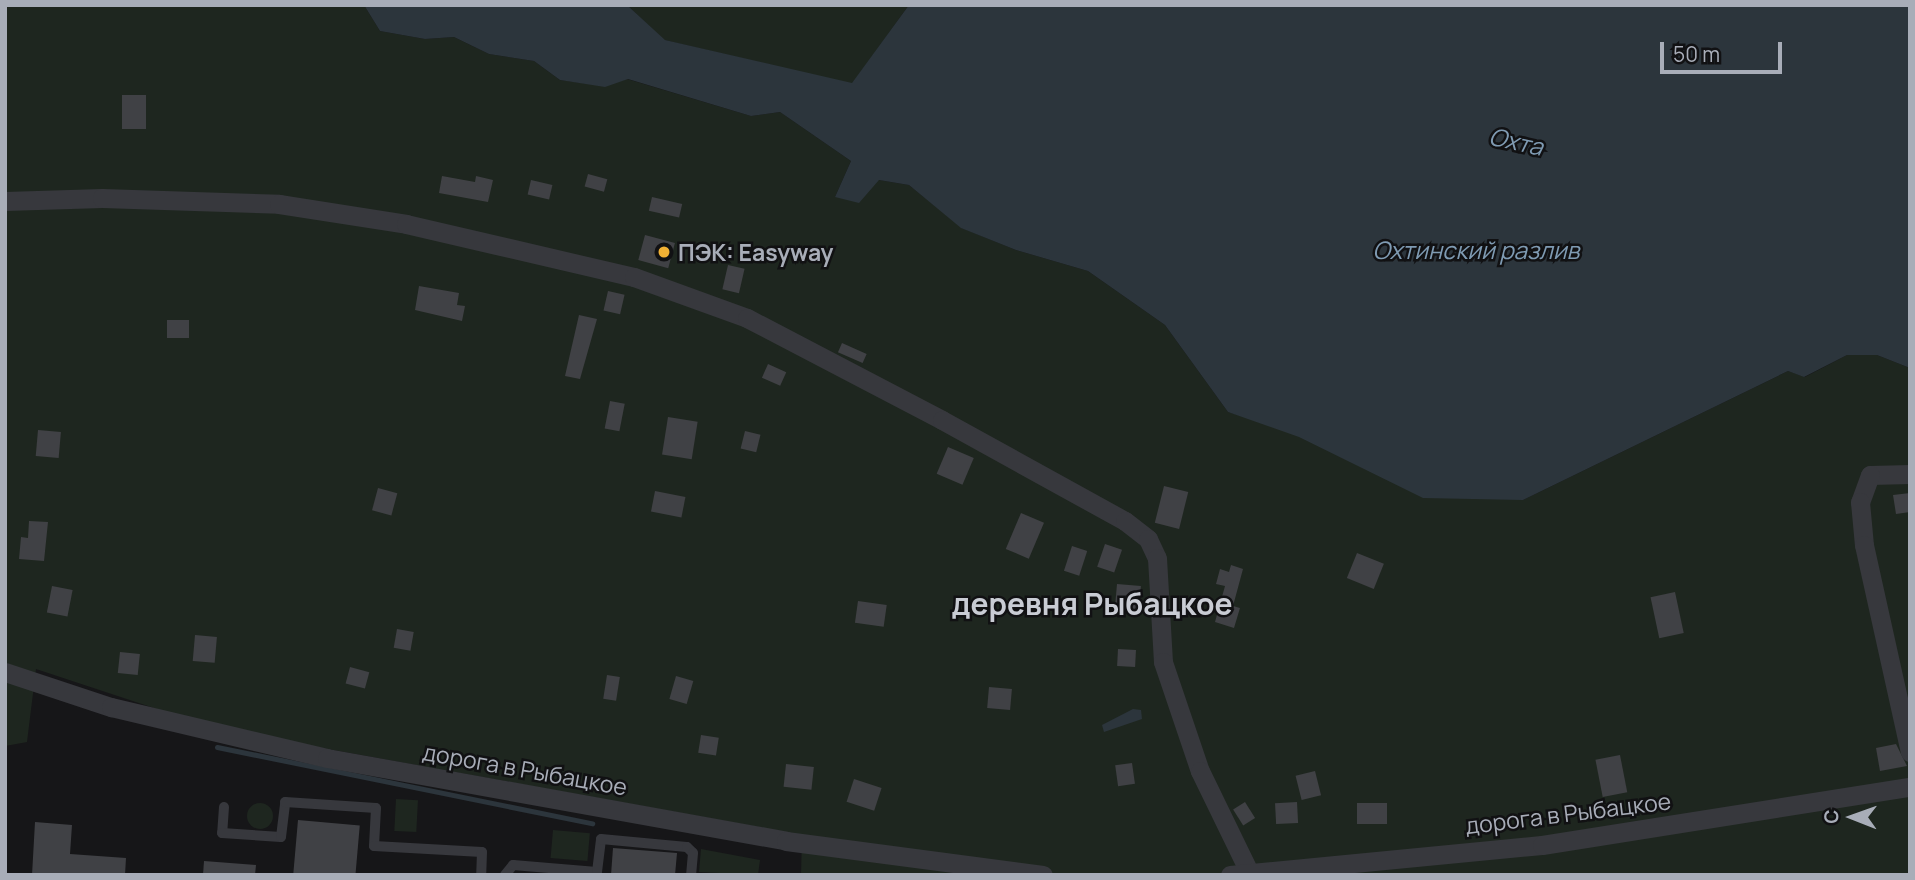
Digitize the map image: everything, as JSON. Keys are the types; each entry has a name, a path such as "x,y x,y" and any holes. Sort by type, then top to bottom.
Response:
{"street":[{"path":"5,201 102,198 279,204 406,224 634,277 747,318 942,420 1125,521 1148,539 1157,558 1163,662 1200,771 1239,872"},
{"path":"1910,474 1870,475 1860,502 1864,545 1910,752"},
{"name":"дорога в Рыбацкое","path":"5,672 111,707 327,758 786,841 1044,875"},
{"name":"дорога в Рыбацкое","path":"1239,872 1542,845 1910,787"}],"lane":[{"path":"224,807 222,833 281,837 285,802 376,808 374,846 481,852 481,875"},
{"path":"505,875 513,865 597,872 601,839 687,847 693,853 691,875"}],"shaded area":[{"path":"5,5 364,5 380,31 425,39 454,37 489,54 534,61 560,80 604,86 627,79 751,116 780,112 851,161 835,197 879,180 909,185 962,228 1016,250 1088,271 1165,325 1228,412 1523,500 1788,371 1805,377 1847,355 1877,355 1910,368 1910,875 801,875 802,835 317,747 166,712 36,669 27,742 5,746"},
{"path":"627,5 909,5 852,84 664,40"},
{"path":"396,799 418,800 416,832 394,831"},
{"path":"260,803 269,807 273,816 269,825 260,829 251,825 247,816 251,807"},
{"path":"553,830 590,833 587,861 551,858"},
{"path":"701,849 760,860 758,875 699,872"}],"water":[{"name":"Охтинский разлив","path":"364,5 627,5 665,40 852,83 909,5 1910,5 1910,368 1877,355 1847,355 1804,377 1788,371 1523,500 1423,498 1299,437 1228,412 1165,325 1088,271 1016,250 961,228 909,185 879,180 859,203 835,197 851,161 780,112 751,116 628,79 605,87 560,80 534,61 489,54 454,37 425,39 380,31"},
{"path":"1133,709 1141,710 1142,719 1104,732 1102,725"}],"building":[{"path":"122,95 146,95 146,129 122,129"},
{"path":"588,174 607,179 604,192 585,187"},
{"path":"442,176 475,182 476,176 493,180 488,202 439,193"},
{"path":"531,180 552,185 549,200 528,195"},
{"path":"652,197 682,204 679,218 649,211"},
{"path":"645,235 675,243 668,268 638,260"},
{"path":"728,265 745,269 739,293 722,289"},
{"path":"419,286 459,293 457,305 465,306 462,321 415,310"},
{"path":"608,291 625,295 620,314 604,310"},
{"path":"579,315 597,319 580,379 565,376"},
{"path":"167,320 189,320 189,338 167,338"},
{"path":"842,343 867,354 863,363 838,352"},
{"path":"768,364 786,372 780,386 762,378"},
{"path":"610,401 625,404 619,431 605,428"},
{"path":"668,417 698,422 692,459 662,455"},
{"path":"38,430 61,432 59,458 36,456"},
{"path":"745,431 761,435 756,452 741,448"},
{"path":"948,447 974,458 962,485 937,474"},
{"path":"1164,486 1188,492 1179,529 1155,523"},
{"path":"378,488 397,493 391,515 372,510"},
{"path":"655,491 685,497 681,518 651,512"},
{"path":"1910,493 1910,512 1896,514 1893,495"},
{"path":"1021,513 1044,523 1029,559 1006,549"},
{"path":"29,521 48,522 44,561 19,559 21,537 28,538"},
{"path":"1105,544 1122,550 1114,573 1097,567"},
{"path":"1072,546 1087,551 1079,576 1064,571"},
{"path":"1357,553 1384,564 1374,589 1347,578"},
{"path":"1231,565 1243,569 1233,606 1240,608 1234,628 1215,622 1225,586 1216,584 1220,569 1229,572"},
{"path":"1117,584 1141,586 1139,609 1115,607"},
{"path":"52,586 73,590 67,617 47,613"},
{"path":"1675,592 1684,633 1659,638 1651,597"},
{"path":"858,601 887,605 884,627 855,623"},
{"path":"397,629 414,632 410,651 394,648"},
{"path":"195,635 217,637 215,663 193,661"},
{"path":"1118,649 1136,650 1135,667 1117,666"},
{"path":"120,652 140,654 138,675 118,673"},
{"path":"350,667 369,672 365,689 346,683"},
{"path":"607,675 620,677 616,701 603,699"},
{"path":"676,676 693,681 687,704 669,699"},
{"path":"989,687 1012,689 1010,710 987,708"},
{"path":"701,735 719,738 716,756 698,753"},
{"path":"1896,744 1907,766 1880,771 1876,748"},
{"path":"1620,755 1627,792 1603,797 1595,760"},
{"path":"1132,763 1135,784 1118,786 1115,765"},
{"path":"786,764 814,767 811,790 784,787"},
{"path":"1315,771 1321,795 1302,800 1296,776"},
{"path":"854,779 882,788 874,811 847,802"},
{"path":"1245,802 1255,818 1243,826 1233,809"},
{"path":"1297,802 1298,823 1276,824 1275,803"},
{"path":"1357,803 1387,803 1387,824 1357,824"},
{"path":"298,820 360,825 355,875 293,875"},
{"path":"35,822 72,825 70,854 126,858 125,875 32,875"},
{"path":"613,848 677,853 675,875 611,875"},
{"path":"204,861 256,865 255,875 203,875"}],"waterway":[{"path":"217,747 592,823"}],"place":[{"name":"ПЭК: Easyway","path":"664,252"}],"district":[{"name":"деревня Рыбацкое","path":"1092,604"}],"water label":[{"name":"Охта","path":"1516,141"}]}
